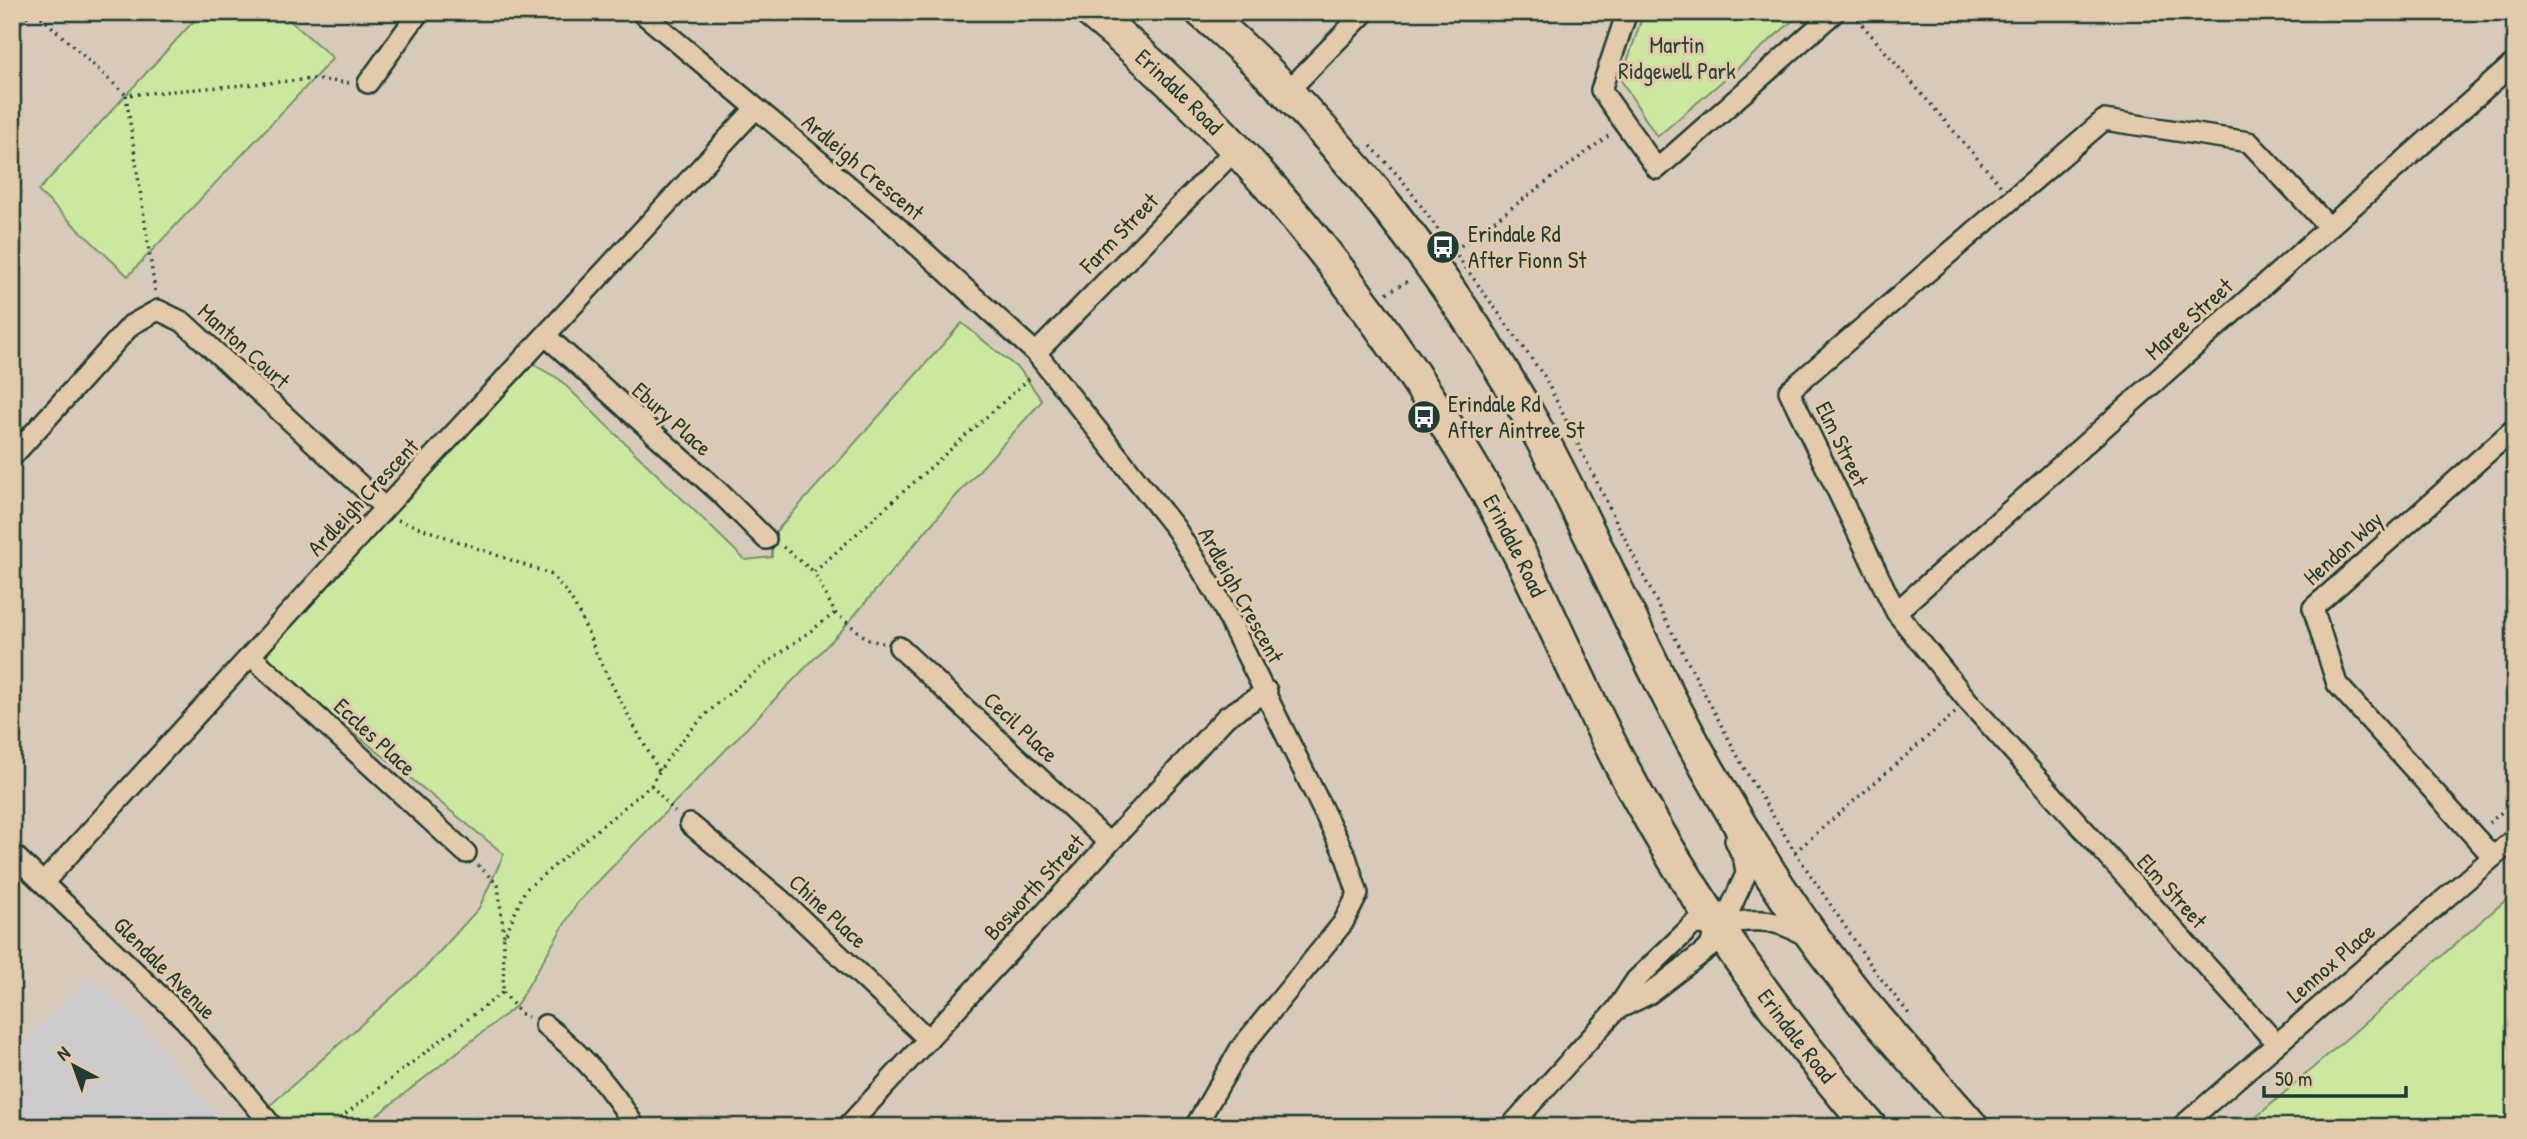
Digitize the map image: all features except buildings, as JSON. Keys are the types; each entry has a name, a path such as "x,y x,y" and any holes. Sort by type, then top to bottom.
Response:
{"main road":[{"name":"Erindale Road","path":"1091,12 1237,148 1366,307 1418,379 1486,491 1652,824 1716,925 1811,1058 1870,1127"},
{"path":"1202,12 1286,93 1404,230 1442,258 1500,369 1545,445 1707,769 1772,876 1818,943 1878,1018 1972,1127"}],"street":[{"path":"368,83 419,12"},
{"path":"641,12 756,108"},
{"path":"1286,93 1365,12"},
{"path":"1627,12 1601,90 1657,169 1835,12"},
{"name":"Maree Street","path":"1896,612 2515,62"},
{"name":"Ardleigh Crescent","path":"44,882 385,508 756,108 895,225 1041,359 1176,528 1216,593 1267,691 1346,857 1358,894 1343,923 1240,1049 1195,1127"},
{"name":"Elm Street","path":"2276,1042 1968,701 1896,612 1789,391 2104,120 2249,142 2329,227"},
{"name":"Farm Street","path":"1041,359 1237,148"},
{"path":"12,457 131,325 158,310"},
{"name":"Manton Court","path":"158,310 183,322 385,508"},
{"name":"Ebury Place","path":"546,336 719,492 765,539"},
{"name":"Hendon Way","path":"2493,857 2337,684 2313,608 2515,428"},
{"name":"Cecil Place","path":"899,647 1108,843"},
{"name":"Eccles Place","path":"251,656 466,853"},
{"name":"Bosworth Street","path":"847,1127 1226,717 1267,691"},
{"path":"1716,925 1736,899 1746,874 1744,860 1731,832 1728,802"},
{"name":"Chine Place","path":"690,824 780,899 928,1039"},
{"name":"Lennox Place","path":"2180,1127 2515,838"},
{"name":"Glendale Avenue","path":"12,853 185,1020 273,1127"},
{"path":"1510,1127 1513,1119 1616,1010 1636,980 1694,925 1765,919 1792,928 1818,943"},
{"path":"545,1025 577,1050 617,1096 635,1127"}],"path":[{"path":"12,33 33,12 126,95 158,310"},
{"path":"1852,12 2012,199"},
{"path":"126,95 313,79 338,84 368,83"},
{"path":"1366,307 1442,258 1625,124"},
{"path":"1368,142 1404,181 1442,258 1544,376 1661,613 1745,770 1795,852 1875,971 1916,1025"},
{"path":"814,572 1041,359"},
{"path":"385,508 390,517 550,574 566,588 580,612 604,669 660,771"},
{"path":"765,539 783,547 814,572 835,613 869,640 899,647"},
{"path":"504,938 525,890 652,785 660,771 715,704 835,613"},
{"path":"1795,852 1968,701"},
{"path":"652,785 690,824"},
{"path":"2474,836 2515,801"},
{"path":"466,853 498,885 504,938 503,992 520,1013 545,1025"},
{"path":"329,1127 503,992"}],"shaded area":[{"path":"90,977 135,1018 226,1127 12,1127 12,1053"}],"green space":[{"path":"202,12 280,12 333,58 128,276 38,191"},
{"name":"Martin Ridgewell Park","path":"1644,12 1803,12 1657,137 1621,80"},
{"path":"962,323 1021,371 1042,401 947,506 842,630 577,903 516,1006 362,1127 269,1127 259,1115 425,968 479,908 504,854 257,654 525,360 559,379 745,560 772,557 772,536"},
{"path":"2515,892 2515,1127 2245,1127"}],"place":[{"name":"Erindale Rd After Fionn St","path":"1443,247"},
{"name":"Erindale Rd After Aintree St","path":"1424,417"}]}
